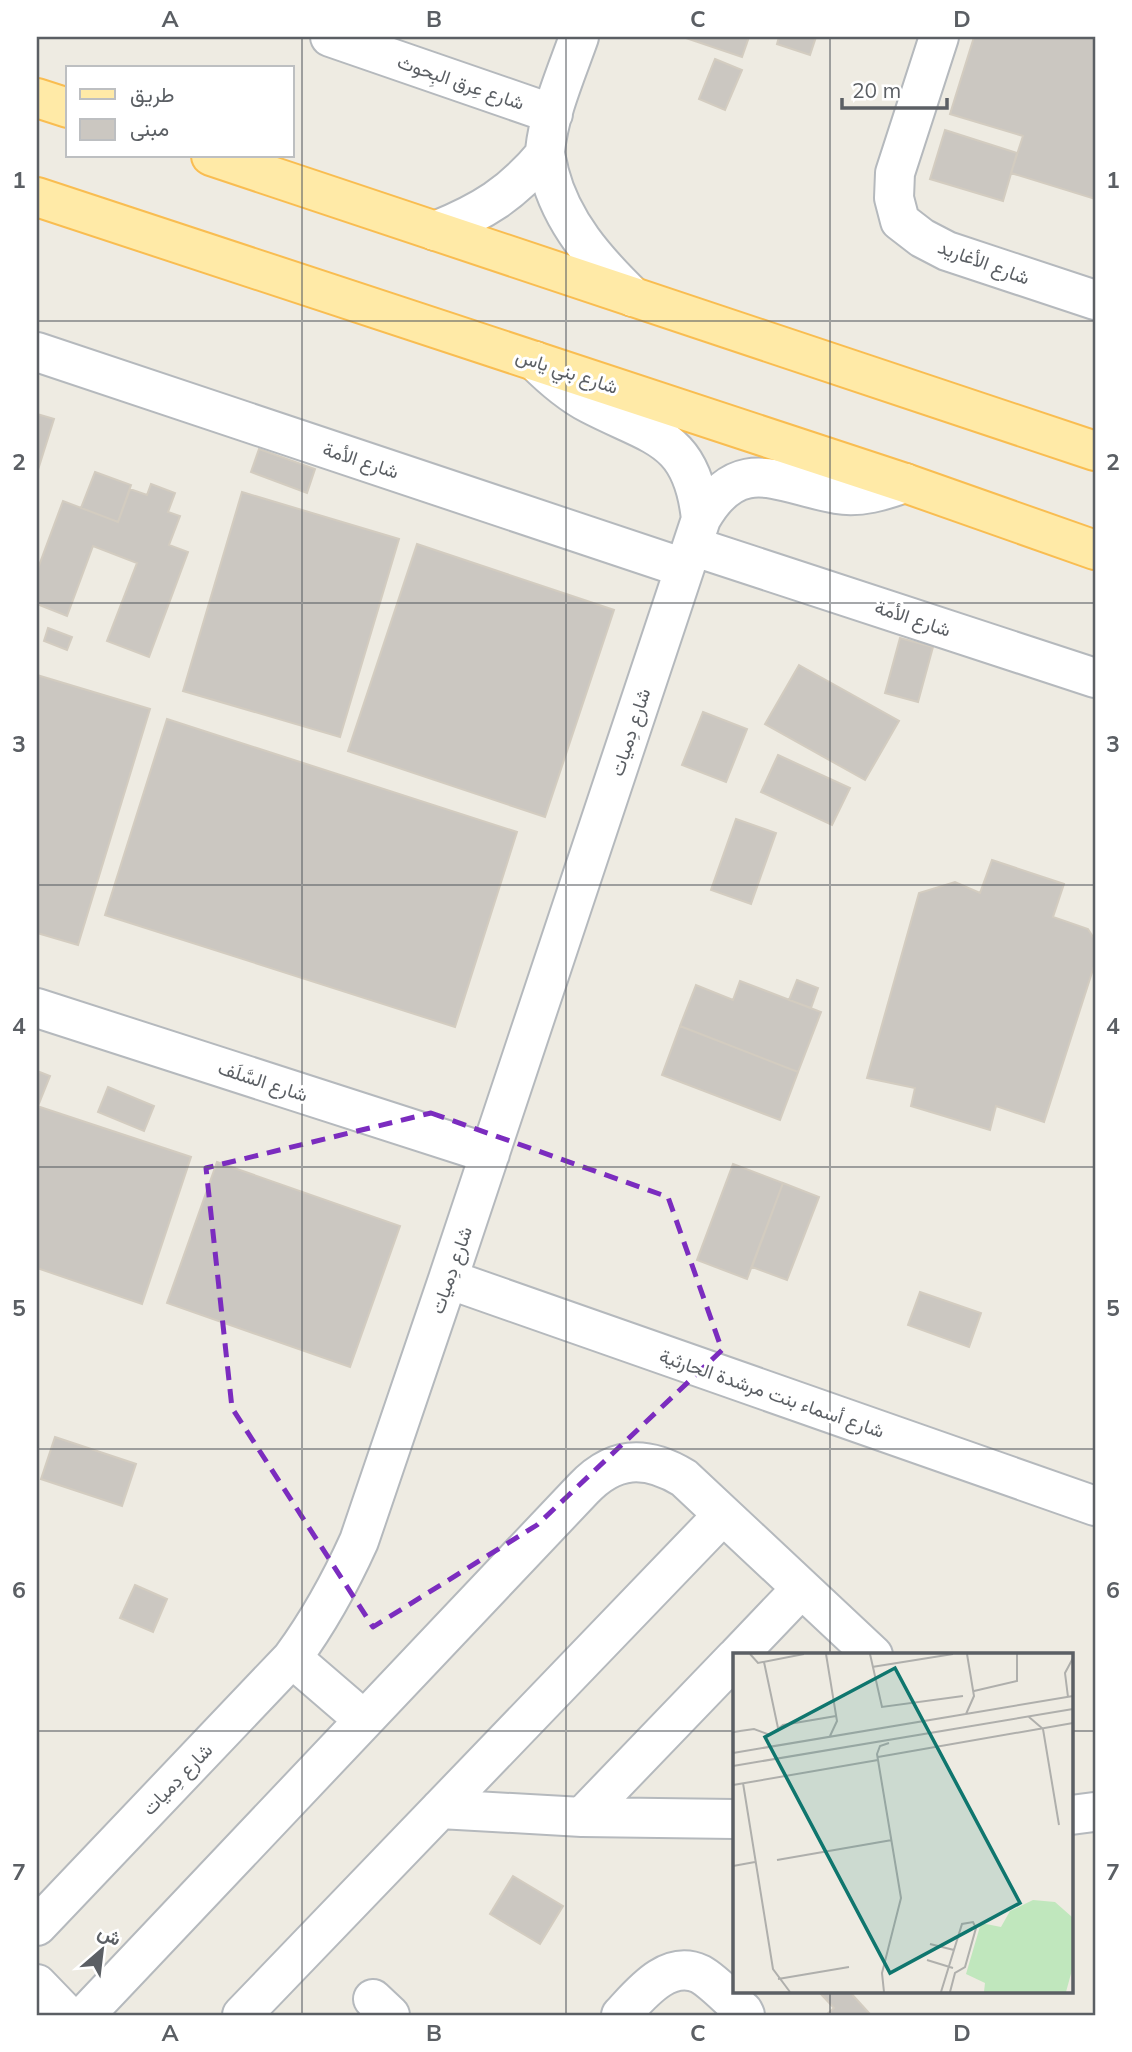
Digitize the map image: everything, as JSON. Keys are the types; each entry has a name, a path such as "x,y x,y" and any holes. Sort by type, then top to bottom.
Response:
{"main road":[{"path":"37,97 66,107"},
{"path":"217,158 1095,451"},
{"name":"شارع بني ياس","path":"37,197 905,483 1095,550"}],"street":[{"name":"شارع عِرق البِحوث","path":"330,37 552,114"},
{"path":"579,37 552,114 545,154 551,181 575,233 592,255 632,296"},
{"name":"شارع الأغاريد","path":"939,37 895,173 894,198 900,221 922,238 947,251 1095,300"},
{"path":"435,231 508,194 545,154"},
{"name":"شارع الأمة","path":"37,352 692,544 1095,678"},
{"name":"شارع دِميات","path":"535,360 551,376 586,402 659,438 674,449 695,481 692,544"},
{"name":"شارع دِميات","path":"37,1926 292,1658 324,1612 359,1541 692,544 719,493 746,478 762,476 839,495 884,491 905,483"},
{"name":"شارع السَّلَف","path":"37,1008 490,1154"},
{"name":"شارع أسماء بنت مرشدة الحارثية","path":"448,1279 1095,1506"},
{"path":"85,2015 583,1489 607,1469 638,1462 670,1469 684,1478 871,1653"},
{"path":"242,2015 722,1516"},
{"path":"740,1653 802,1588"},
{"path":"292,1658 364,1720"},
{"path":"582,1817 733,1660"},
{"path":"440,1809 582,1817 733,1819"},
{"path":"1072,1815 1094,1812"},
{"path":"621,2015 660,1977 688,1971 701,1975 745,2015"},
{"path":"37,1984 67,2015"}],"highlighted area":[{"path":"431,1113 668,1197 722,1350 537,1525 373,1627 232,1408 206,1168"}],"building":[{"path":"683,37 749,37 742,57"},
{"path":"779,37 816,37 810,55 777,44"},
{"path":"974,37 1095,38 1095,199 1011,173 1023,136 950,114"},
{"path":"715,59 742,70 725,110 699,99"},
{"path":"945,130 1017,153 1003,201 930,179"},
{"path":"37,414 54,419 37,473"},
{"path":"259,449 315,469 307,493 251,472"},
{"path":"95,472 131,485 118,522 81,508"},
{"path":"151,484 175,493 168,512 180,516 169,545 188,552 149,657 107,641 137,563 93,546 67,616 37,604 37,571 63,501 118,522 130,489 147,495"},
{"path":"242,492 399,539 340,737 183,691"},
{"path":"417,544 614,610 545,817 348,751"},
{"path":"48,628 72,637 67,650 44,641"},
{"path":"900,638 933,647 918,702 885,693"},
{"path":"799,665 899,721 865,780 765,724"},
{"path":"37,675 150,709 78,945 37,933"},
{"path":"703,712 747,729 726,782 682,765"},
{"path":"167,719 517,832 455,1027 105,915"},
{"path":"778,755 850,788 832,825 761,792"},
{"path":"736,819 776,833 751,904 711,890"},
{"path":"992,860 1064,884 1053,917 1088,929 1095,940 1095,963 1044,1122 996,1106 990,1130 911,1106 915,1088 867,1078 919,893 955,882 980,893"},
{"path":"797,980 818,988 811,1008 789,1000"},
{"path":"740,981 821,1012 798,1072 680,1026 696,985 733,1000"},
{"path":"680,1026 798,1072 780,1120 662,1075"},
{"path":"37,1071 50,1076 38,1106 37,1106"},
{"path":"108,1087 154,1106 144,1131 98,1112"},
{"path":"37,1106 191,1157 142,1304 37,1268"},
{"path":"217,1162 400,1226 350,1367 167,1303"},
{"path":"733,1164 783,1183 747,1279 697,1260"},
{"path":"783,1183 819,1197 787,1280 752,1267"},
{"path":"920,1292 981,1313 969,1347 908,1325"},
{"path":"55,1437 136,1464 122,1506 41,1479"},
{"path":"135,1585 167,1599 153,1632 120,1618"},
{"path":"513,1876 563,1906 540,1944 490,1914"},
{"path":"820,1993 851,1993 869,2013 826,2015 834,2008"}]}
